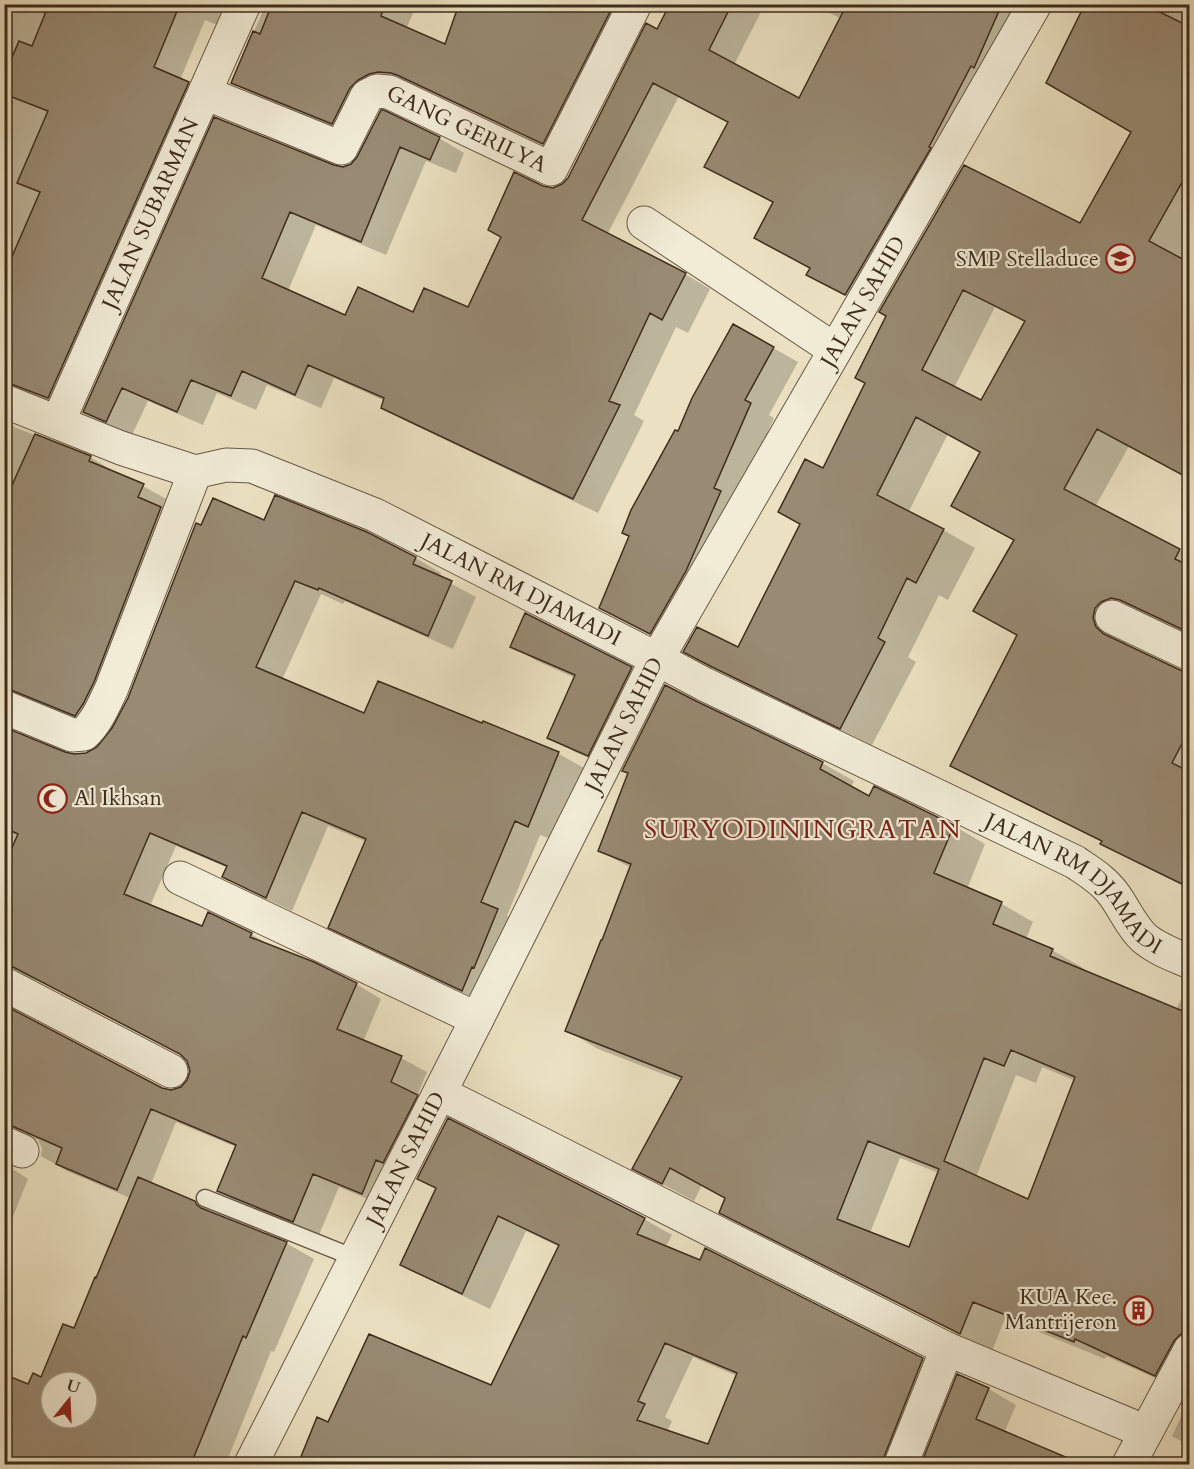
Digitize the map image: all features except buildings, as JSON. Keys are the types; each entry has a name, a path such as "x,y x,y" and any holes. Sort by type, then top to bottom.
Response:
{"street":[{"name":"JALAN SUBARMAN","path":"58,422 244,4"},
{"name":"GANG GERILYA","path":"205,93 341,148 367,96 377,91 389,92 551,169 634,4"},
{"name":"JALAN SAHID","path":"251,1464 657,659 1035,4"},
{"path":"644,223 835,350"},
{"path":"4,707 72,735 84,734 92,726 111,690 195,472 121,448 58,422 6,405"},
{"name":"JALAN RM DJAMADI","path":"195,472 226,465 252,466 375,514 704,684 1075,862 1099,879 1112,892 1134,927 1145,939 1158,948 1190,962"},
{"path":"1112,617 1190,654"},
{"path":"180,878 477,1019"},
{"path":"4,984 171,1071"},
{"path":"440,1093 947,1349 1138,1455 1190,1350"},
{"path":"901,1464 947,1349"}],"lane":[{"path":"205,1198 355,1258"}],"place":[{"name":"SMP Stelladuce","path":"1120,259"},
{"name":"Al Ikhsan","path":"53,798"},
{"name":"KUA Kec. Mantrijeron","path":"1138,1310"}],"district":[{"name":"SURYODININGRATAN","path":"803,829"}]}
